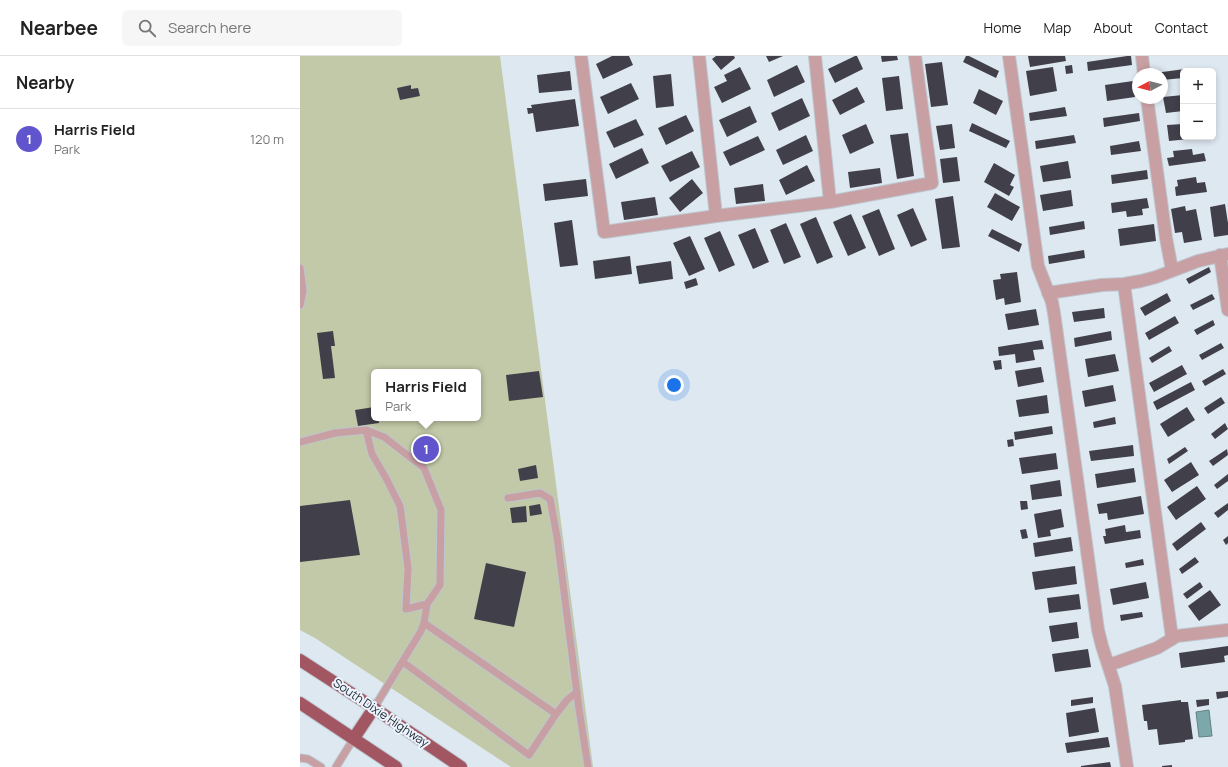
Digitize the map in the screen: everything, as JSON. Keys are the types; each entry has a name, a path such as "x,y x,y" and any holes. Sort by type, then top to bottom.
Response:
{"highway":[{"name":"South Dixie Highway","path":"300,660 461,767"},
{"path":"300,703 396,767"},
{"path":"354,738 374,708"}],"street":[{"path":"581,56 604,232 830,202 932,183 915,56"},
{"path":"699,56 716,216"},
{"path":"815,56 830,202"},
{"path":"1009,56 1038,266 1054,313 1098,630 1118,702 1127,767"},
{"path":"1142,56 1143,68"},
{"path":"1149,104 1167,244 1172,270"},
{"path":"1048,293 1102,284 1124,284 1156,277 1198,261 1224,254 1228,310"},
{"path":"1124,284 1172,638"},
{"path":"1108,665 1157,648 1172,638 1182,635 1228,630"}],"lane":[{"path":"300,268 303,291 300,305"},
{"path":"366,430 372,454 400,506 408,568 406,609 427,604"},
{"path":"300,442 335,433 366,430 384,437 424,468 441,510 440,585 427,604 421,631 374,708"},
{"path":"508,498 540,493 550,499 557,537 588,767"},
{"path":"424,623 556,714"},
{"path":"402,662 529,755 556,714 567,700 577,692"},
{"path":"336,767 354,738"},
{"path":"300,758 308,759 320,767"}],"shaded area":[{"path":"300,56 500,56 593,767 511,767 315,638 300,630"},
{"path":"1209,710 1212,736 1199,737 1196,712"}],"building":[{"path":"612,56 629,56 633,65 603,79 596,64"},
{"path":"716,56 734,56 735,58 721,70 712,59"},
{"path":"766,56 783,56 769,62"},
{"path":"857,56 863,69 835,83 828,69"},
{"path":"881,56 897,56 898,60 882,62"},
{"path":"966,56 969,56 999,71 996,78 963,62"},
{"path":"1028,56 1065,56 1066,61 1030,67"},
{"path":"1131,56 1132,65 1088,71 1087,62"},
{"path":"942,62 948,105 931,107 925,64"},
{"path":"797,65 805,82 774,97 767,80"},
{"path":"1072,65 1073,73 1066,74 1065,66"},
{"path":"740,67 751,89 722,103 714,87 727,81 724,75"},
{"path":"1053,67 1057,91 1030,96 1026,71"},
{"path":"1180,70 1180,78 1168,79 1168,71"},
{"path":"570,71 572,90 539,93 537,75"},
{"path":"671,74 674,106 656,108 653,76"},
{"path":"899,76 903,109 886,111 882,78"},
{"path":"1132,81 1132,97 1107,101 1105,85"},
{"path":"631,83 639,99 608,114 600,97"},
{"path":"411,85 411,89 418,88 420,96 400,100 397,88"},
{"path":"857,87 865,102 840,115 832,100"},
{"path":"979,89 1003,101 996,115 973,103"},
{"path":"1180,95 1180,111 1166,113 1164,104 1168,104 1168,96"},
{"path":"802,98 810,116 779,131 771,113"},
{"path":"575,99 579,126 536,132 533,113 528,114 527,108 532,108 531,105"},
{"path":"750,106 757,122 727,137 719,120"},
{"path":"1065,107 1067,116 1030,121 1029,113"},
{"path":"1139,113 1140,121 1104,127 1103,118"},
{"path":"686,115 694,131 666,145 658,128"},
{"path":"636,119 644,135 614,148 606,132"},
{"path":"972,123 1010,141 1006,148 969,131"},
{"path":"866,124 874,143 850,154 842,135"},
{"path":"952,124 955,148 940,150 936,126"},
{"path":"1180,124 1180,140 1169,141 1167,125"},
{"path":"908,133 914,176 897,179 890,135"},
{"path":"806,135 813,151 783,165 776,150"},
{"path":"1074,135 1076,143 1036,149 1035,141"},
{"path":"758,136 765,150 730,166 723,152"},
{"path":"1139,141 1141,151 1111,155 1110,146"},
{"path":"642,148 649,163 616,179 609,164"},
{"path":"1192,149 1193,155 1204,153 1206,161 1169,166 1167,158 1174,157 1173,151"},
{"path":"692,151 700,167 670,182 661,166"},
{"path":"957,157 960,181 943,183 940,159"},
{"path":"1068,161 1071,178 1043,182 1040,166"},
{"path":"994,163 1015,175 1010,185 1014,187 1009,196 984,182"},
{"path":"807,165 815,181 786,195 779,180"},
{"path":"880,168 882,183 850,188 848,172"},
{"path":"1147,170 1148,179 1112,184 1111,175"},
{"path":"1196,177 1197,183 1205,182 1207,192 1176,196 1175,187 1178,186 1177,180"},
{"path":"586,179 588,196 545,201 543,184"},
{"path":"692,179 703,193 680,212 669,198"},
{"path":"763,184 765,201 736,204 734,188"},
{"path":"1071,190 1073,206 1043,211 1040,195"},
{"path":"995,193 1020,207 1012,221 987,207"},
{"path":"953,196 960,247 942,249 935,199"},
{"path":"655,197 658,215 624,220 621,202"},
{"path":"1147,198 1149,208 1142,209 1143,215 1127,217 1126,211 1112,213 1111,203"},
{"path":"1225,204 1228,235 1214,237 1210,207"},
{"path":"1185,206 1186,211 1196,209 1202,240 1184,243 1182,232 1175,233 1171,209"},
{"path":"913,208 927,240 911,247 897,215"},
{"path":"879,209 895,249 879,256 862,216"},
{"path":"851,214 866,248 848,256 833,222"},
{"path":"816,217 833,257 817,264 800,224"},
{"path":"572,220 578,265 560,267 554,223"},
{"path":"1084,221 1085,229 1050,235 1049,227"},
{"path":"786,223 801,257 784,264 770,230"},
{"path":"1154,224 1156,241 1120,246 1118,229"},
{"path":"755,228 769,262 753,269 738,235"},
{"path":"992,229 1022,244 1019,252 988,236"},
{"path":"720,231 735,265 719,272 704,238"},
{"path":"690,236 705,269 689,276 673,243"},
{"path":"1084,250 1085,258 1049,264 1048,256"},
{"path":"630,256 632,274 595,279 593,261"},
{"path":"671,261 673,279 639,284 636,266"},
{"path":"1209,267 1211,272 1189,284 1186,279"},
{"path":"1017,272 1021,302 1005,305 1004,298 996,300 993,280 1001,279 1000,274"},
{"path":"696,278 698,285 686,289 684,282"},
{"path":"1167,293 1171,301 1145,316 1140,308"},
{"path":"1212,294 1215,299 1193,310 1190,305"},
{"path":"1104,308 1105,318 1074,322 1072,312"},
{"path":"1036,309 1039,325 1008,330 1005,314"},
{"path":"1175,316 1179,323 1149,340 1145,333"},
{"path":"1213,320 1215,325 1197,335 1194,330"},
{"path":"333,331 335,346 331,346 335,378 323,379 317,333"},
{"path":"1111,331 1112,340 1075,347 1074,338"},
{"path":"1042,340 1044,349 1033,350 1035,360 1016,363 1015,354 999,356 998,347"},
{"path":"1221,343 1224,348 1202,360 1199,355"},
{"path":"1169,346 1172,351 1152,363 1149,358"},
{"path":"1115,354 1119,371 1088,377 1085,359"},
{"path":"1001,360 1002,369 995,370 993,361"},
{"path":"1182,365 1187,374 1154,392 1149,383"},
{"path":"1041,367 1044,382 1018,387 1015,371"},
{"path":"1223,369 1226,374 1205,386 1202,381"},
{"path":"539,371 543,397 509,401 506,375"},
{"path":"1191,382 1195,390 1157,410 1153,402"},
{"path":"1113,385 1116,401 1085,407 1082,391"},
{"path":"1047,395 1049,413 1019,417 1016,400"},
{"path":"1221,397 1225,403 1208,414 1204,408"},
{"path":"371,407 371,421 379,421 379,423 358,426 355,410"},
{"path":"1187,407 1195,420 1168,437 1160,424"},
{"path":"1115,417 1116,424 1094,428 1093,422"},
{"path":"1225,423 1228,429 1215,439 1211,434"},
{"path":"1052,426 1053,434 1015,440 1014,432"},
{"path":"1013,439 1014,446 1008,447 1007,440"},
{"path":"1133,445 1134,456 1091,461 1089,451"},
{"path":"1185,447 1188,451 1169,464 1167,459"},
{"path":"1227,449 1228,455 1213,466 1209,461"},
{"path":"1056,453 1058,469 1022,474 1019,458"},
{"path":"1191,462 1199,475 1172,492 1164,480"},
{"path":"536,465 538,478 520,481 518,469"},
{"path":"1134,468 1136,482 1097,488 1095,474"},
{"path":"1228,474 1228,481 1217,489 1214,485"},
{"path":"1060,480 1062,496 1032,500 1030,485"},
{"path":"1197,486 1206,499 1176,520 1167,507"},
{"path":"1141,496 1144,514 1108,520 1107,513 1099,514 1097,504"},
{"path":"350,500 360,555 300,562 300,506"},
{"path":"1020,501 1027,501 1028,509 1021,510"},
{"path":"1228,503 1228,510 1218,518 1214,513"},
{"path":"540,504 542,514 530,516 529,506"},
{"path":"526,506 527,522 512,523 510,508"},
{"path":"1061,509 1064,527 1050,530 1051,536 1038,538 1034,514"},
{"path":"1201,522 1206,529 1177,551 1172,544"},
{"path":"1125,525 1126,532 1140,530 1141,538 1105,544 1103,536 1106,536 1105,529"},
{"path":"1026,529 1028,538 1022,539 1020,530"},
{"path":"1228,536 1228,543 1226,545 1223,540"},
{"path":"1071,537 1073,551 1035,557 1033,543"},
{"path":"1195,557 1199,562 1182,574 1179,569"},
{"path":"1143,559 1144,565 1126,568 1125,563"},
{"path":"486,563 526,572 514,627 474,619"},
{"path":"1075,566 1077,584 1035,590 1032,572"},
{"path":"1146,582 1149,598 1113,605 1110,589"},
{"path":"1200,582 1203,587 1187,599 1183,594"},
{"path":"1210,590 1221,605 1199,621 1188,606"},
{"path":"1079,594 1081,609 1049,613 1047,598"},
{"path":"1142,612 1143,617 1121,621 1120,615"},
{"path":"1077,622 1079,638 1052,642 1049,626"},
{"path":"1228,646 1228,655 1224,656 1225,662 1181,668 1179,653"},
{"path":"1088,649 1091,667 1055,672 1052,654"},
{"path":"1228,691 1228,697 1217,699 1216,692"},
{"path":"1093,697 1093,703 1071,706 1071,700"},
{"path":"1209,699 1209,705 1197,707 1196,700"},
{"path":"1181,700 1181,702 1188,702 1193,739 1185,740 1185,742 1159,745 1157,729 1148,730 1147,721 1144,721 1142,705"},
{"path":"1095,708 1099,732 1069,737 1066,713"},
{"path":"1108,737 1110,747 1067,753 1065,743"},
{"path":"1110,762 1111,767 1081,767 1081,766"},
{"path":"1172,765 1172,767 1162,767 1162,766"}],"place":[{"name":"Harris Field","path":"426,449"}]}
